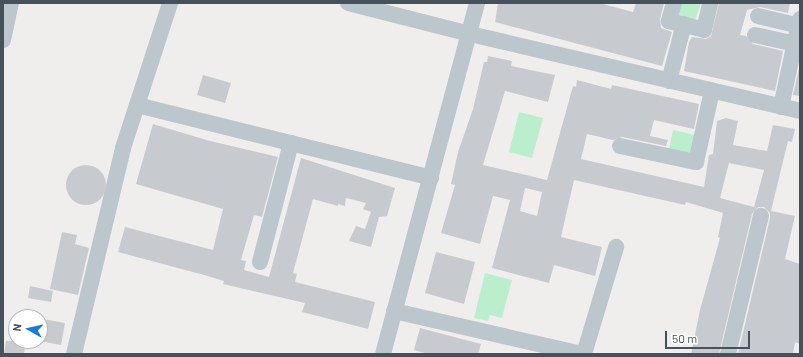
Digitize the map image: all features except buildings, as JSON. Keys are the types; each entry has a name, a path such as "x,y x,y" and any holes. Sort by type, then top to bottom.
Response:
{"street":[{"path":"3,40 11,3"},
{"path":"74,354 123,148 170,3"},
{"path":"348,3 470,34 800,111"},
{"path":"383,354 470,34 477,3"},
{"path":"674,3 669,20 704,30 710,3"},
{"path":"758,16 800,24 797,45 781,107"},
{"path":"669,81 684,24"},
{"path":"755,35 797,45"},
{"path":"620,146 696,162 712,91"},
{"path":"137,105 430,178"},
{"path":"260,262 291,143"},
{"path":"728,354 762,216"},
{"path":"394,311 583,354 616,247"}],"green space":[{"path":"682,3 701,3 695,20 679,16"},
{"path":"519,112 543,118 532,158 509,152"},
{"path":"673,130 695,135 690,159 668,154"},
{"path":"485,273 512,280 502,318 490,315 488,321 474,318"}]}
